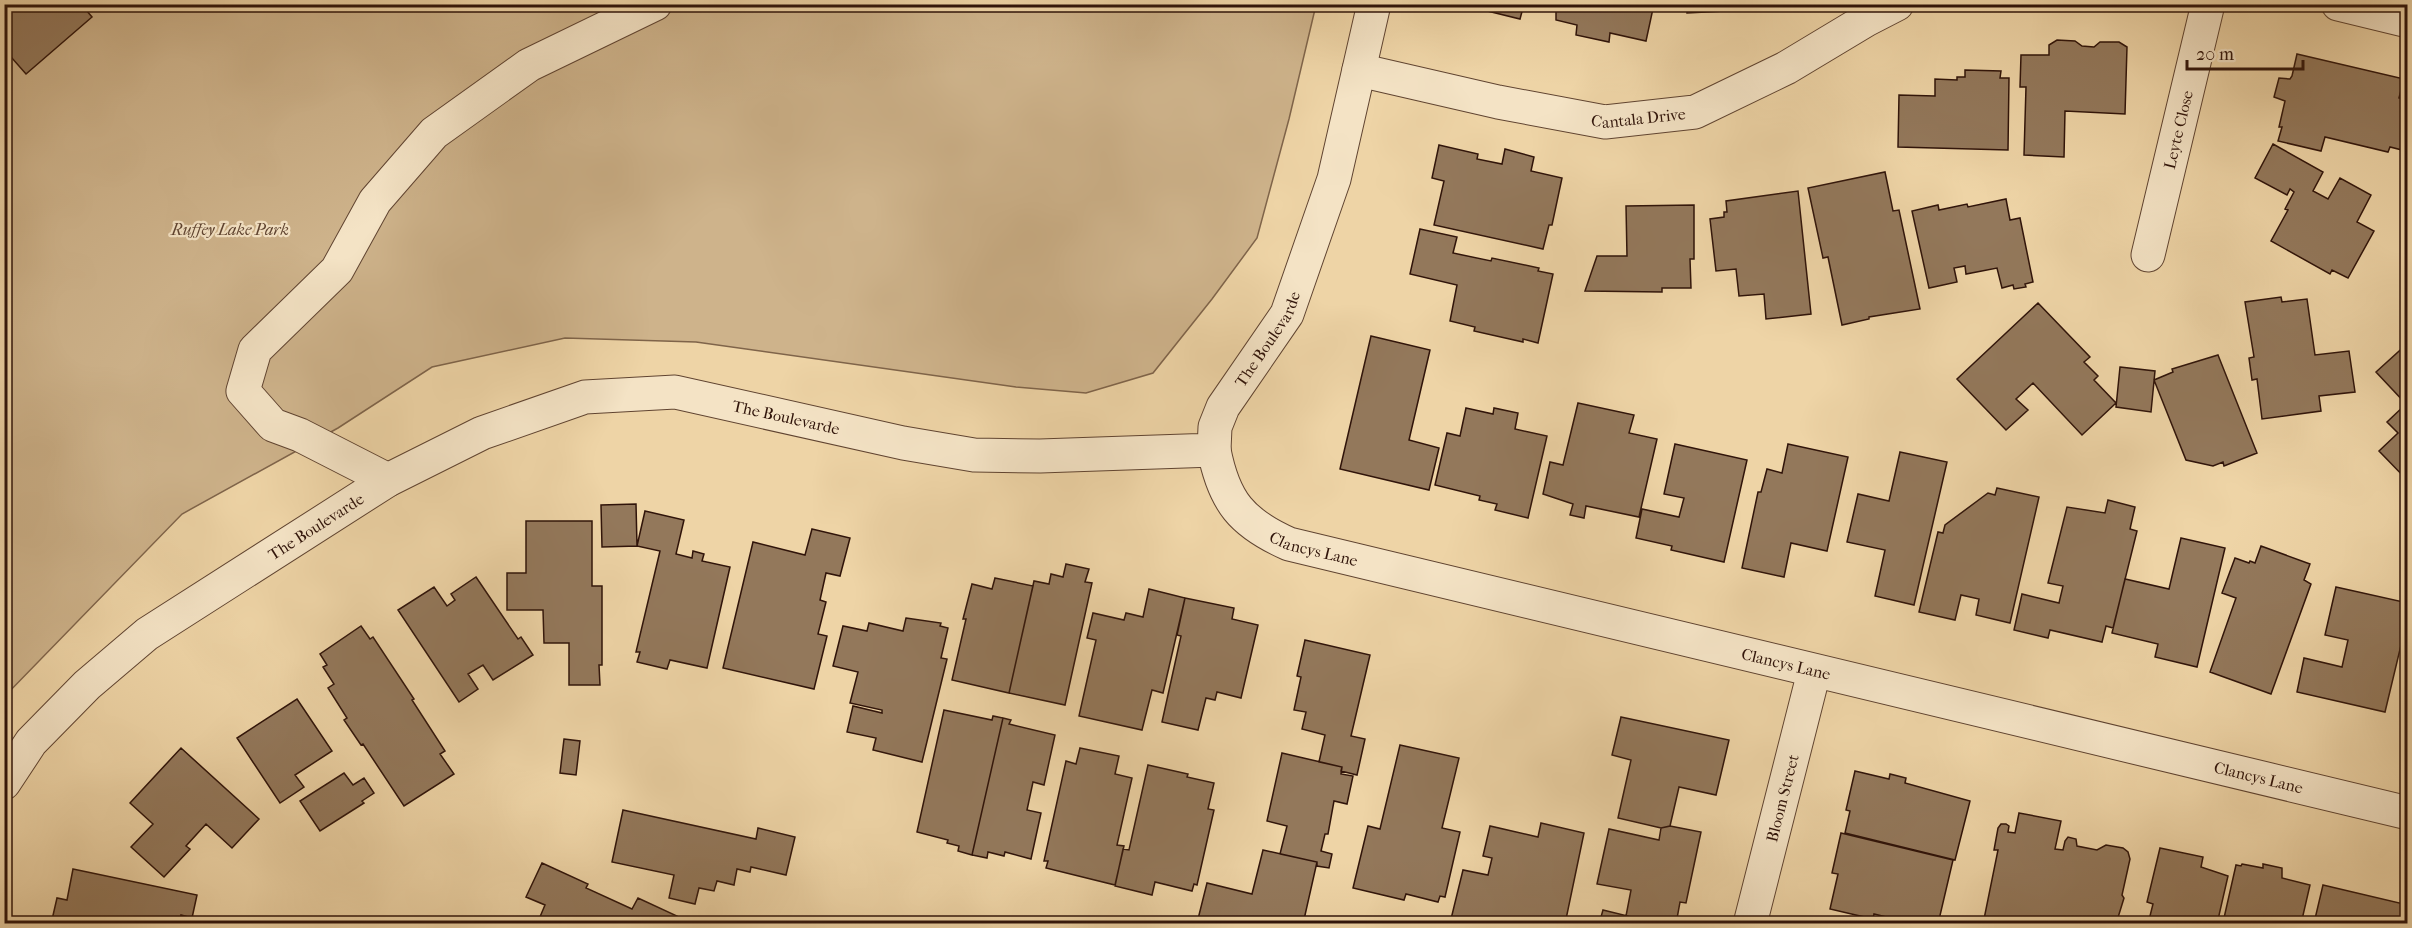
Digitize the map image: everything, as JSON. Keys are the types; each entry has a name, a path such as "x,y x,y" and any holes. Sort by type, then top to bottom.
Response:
{"street":[{"path":"388,480 300,435 273,425 243,391 255,350 337,270 375,201 434,133 529,65 656,4"},
{"name":"The Boulevarde","path":"4,783 32,742 87,685 147,634 388,480 482,433 585,397 675,392 903,443 974,455 1040,456 1214,450 1215,427 1223,408 1287,314 1334,179 1374,4"},
{"name":"Cantala Drive","path":"1359,70 1498,102 1605,122 1695,112 1786,68 1897,4"},
{"name":"Leyte Close","path":"2148,255 2208,4"},
{"path":"2338,4 2408,21"},
{"name":"Clancys Lane","path":"1214,450 1219,476 1240,514 1263,532 1289,544 2408,813"},
{"name":"Bloom Street","path":"1750,924 1814,672"}],"green space":[{"name":"Ruffey Lake Park","path":"5,5 1316,5 1289,119 1257,238 1153,373 1086,393 1016,387 696,342 565,338 432,367 338,428 182,514 5,696"}],"building":[{"path":"4,4 81,4 92,17 26,74 4,49"},
{"path":"1459,4 1524,4 1520,19"},
{"path":"1556,4 1654,4 1646,41 1610,33 1609,42 1576,35 1577,25 1556,20"},
{"path":"1680,4 1725,4 1725,11 1687,13 1687,10 1681,10"},
{"path":"2057,40 2075,41 2082,46 2094,47 2100,42 2119,42 2127,47 2125,114 2065,111 2064,157 2024,155 2026,87 2020,87 2021,55 2049,55 2049,45"},
{"path":"2297,54 2404,79 2399,98 2408,100 2408,126 2402,150 2390,147 2388,152 2325,137 2321,151 2278,141 2285,101 2274,97 2279,78 2290,79 2292,76"},
{"path":"1965,70 2001,71 2000,78 2009,78 2008,150 1898,147 1899,95 1935,96 1935,79 1957,80 1957,77 1965,77"},
{"path":"2273,144 2323,172 2313,191 2328,199 2340,178 2371,195 2357,222 2374,231 2348,278 2332,270 2330,274 2271,241 2288,210 2285,209 2294,192 2290,189 2287,195 2255,178"},
{"path":"1439,145 1478,154 1477,159 1502,164 1505,149 1534,157 1531,171 1562,178 1552,225 1549,225 1543,249 1434,225 1444,181 1432,178"},
{"path":"1885,172 1893,211 1899,210 1920,309 1869,317 1869,319 1842,325 1828,257 1823,258 1808,188"},
{"path":"1798,191 1811,314 1766,319 1764,294 1739,296 1736,269 1716,271 1710,219 1724,217 1724,212 1727,212 1726,201"},
{"path":"2006,199 2010,220 2020,218 2033,282 2025,284 2026,287 2014,289 2013,285 2002,288 1997,268 1966,274 1965,266 1954,268 1957,282 1929,288 1912,211 1938,205 1939,210 1967,204 1968,207"},
{"path":"1694,205 1694,259 1690,259 1691,288 1662,288 1662,292 1585,291 1597,256 1627,256 1626,206"},
{"path":"1420,229 1457,237 1453,253 1491,261 1492,258 1539,268 1538,271 1553,274 1538,343 1474,331 1475,327 1450,321 1457,285 1410,274"},
{"path":"2402,259 2408,259 2408,305 2402,305"},
{"path":"2281,297 2282,302 2307,299 2315,355 2349,351 2355,392 2319,396 2321,411 2262,419 2257,379 2252,380 2249,358 2254,357 2245,302"},
{"path":"2038,303 2090,357 2084,362 2098,376 2094,380 2116,403 2082,435 2033,383 2016,399 2028,410 2006,430 1957,379"},
{"path":"1371,336 1430,350 1409,440 1439,448 1429,490 1340,469"},
{"path":"2408,343 2408,481 2379,451 2398,433 2387,422 2406,404 2376,372"},
{"path":"2218,355 2257,453 2224,466 2223,462 2213,466 2186,460 2154,380 2173,372 2172,369"},
{"path":"2120,367 2155,371 2151,412 2116,407"},
{"path":"1578,403 1634,415 1629,433 1657,439 1639,517 1586,506 1584,518 1570,515 1573,504 1543,494 1550,462 1563,465"},
{"path":"1466,408 1493,414 1494,408 1518,413 1515,429 1547,436 1528,518 1495,510 1497,504 1479,500 1480,496 1435,485 1447,433 1460,436"},
{"path":"1675,444 1747,460 1724,562 1671,550 1672,546 1636,538 1642,509 1679,517 1684,498 1664,494"},
{"path":"1788,444 1848,457 1827,551 1791,543 1784,577 1742,568 1758,492 1761,492 1767,469 1782,473"},
{"path":"1900,452 1947,462 1914,605 1875,596 1885,550 1847,542 1858,494 1889,501"},
{"path":"1997,488 2039,497 2010,623 1976,615 1979,599 1961,595 1955,620 1919,612 1938,532 1943,533 1945,525 1988,493 1995,495"},
{"path":"2108,500 2135,507 2130,529 2137,531 2113,628 2106,626 2102,642 2050,630 2048,638 2014,630 2022,594 2059,603 2063,586 2048,583 2067,507 2105,513"},
{"path":"636,504 637,546 602,547 601,505"},
{"path":"645,511 684,520 676,554 692,558 693,551 704,554 702,561 730,567 707,668 670,660 667,669 637,662 640,652 636,652 660,551 637,546"},
{"path":"526,521 592,521 592,586 602,586 600,685 569,685 569,643 544,643 543,610 507,610 507,573 526,573"},
{"path":"812,529 850,538 840,576 826,573 820,600 826,602 818,634 827,636 814,689 723,668 753,542 805,555"},
{"path":"2181,538 2225,548 2197,667 2155,657 2158,644 2112,633 2125,579 2169,589"},
{"path":"2261,546 2310,564 2304,580 2311,584 2271,694 2210,672 2236,598 2222,593 2235,558 2255,563"},
{"path":"1066,564 1089,569 1085,582 1092,583 1065,705 1009,693 1034,581 1049,584 1051,574 1063,577"},
{"path":"476,577 518,639 521,637 533,655 493,680 483,665 468,674 478,689 459,702 398,610 434,587 447,606 455,600 451,594"},
{"path":"995,578 1033,586 1009,693 952,680 972,584 992,589"},
{"path":"2336,587 2408,603 2408,616 2385,712 2297,692 2304,658 2342,667 2348,640 2325,635"},
{"path":"1149,589 1185,598 1163,693 1152,690 1142,730 1079,716 1096,640 1087,638 1093,613 1124,620 1126,613 1143,617"},
{"path":"1185,598 1234,608 1232,619 1258,625 1241,698 1217,692 1215,700 1206,698 1198,730 1162,722 1181,636 1177,635"},
{"path":"906,618 941,623 940,626 948,628 941,658 947,659 922,762 873,750 876,738 847,732 853,706 882,713 882,710 850,703 858,672 833,666 843,626 867,631 869,623 903,631"},
{"path":"361,626 370,639 373,637 414,699 412,700 445,751 440,754 454,774 404,806 363,744 361,745 344,720 347,718 328,688 334,684 323,667 327,665 320,654"},
{"path":"1305,640 1370,655 1351,736 1365,739 1357,775 1341,771 1342,767 1319,762 1325,735 1302,729 1306,712 1294,710 1301,677 1297,676"},
{"path":"297,699 332,751 295,775 304,787 280,803 237,738"},
{"path":"944,710 992,720 993,716 1003,718 972,855 958,851 959,846 947,843 948,840 917,832"},
{"path":"1621,717 1729,740 1716,795 1679,787 1670,826 1661,828 1618,818 1631,760 1612,755"},
{"path":"1003,718 1011,720 1009,724 1055,735 1044,785 1033,782 1027,810 1041,813 1031,859 1005,852 1004,856 988,852 987,858 972,855"},
{"path":"564,739 580,741 576,775 560,773"},
{"path":"1400,745 1459,758 1442,828 1460,832 1445,897 1440,896 1438,902 1406,894 1404,900 1353,888 1368,826 1380,829"},
{"path":"181,748 259,819 232,848 206,824 186,846 190,849 164,877 131,847 153,824 130,803"},
{"path":"1080,748 1119,756 1115,774 1132,778 1117,845 1124,846 1115,885 1046,868 1048,861 1044,861 1066,761 1076,764"},
{"path":"1282,753 1342,767 1341,774 1353,776 1347,804 1334,801 1328,834 1325,834 1321,851 1332,854 1329,868 1317,866 1317,862 1280,854 1287,826 1267,821"},
{"path":"1148,765 1188,774 1187,777 1214,783 1208,809 1214,810 1197,885 1194,884 1192,891 1155,882 1152,895 1115,886 1123,849 1129,850"},
{"path":"1855,771 1889,779 1890,774 1906,778 1905,783 1970,801 1955,860 1845,833 1850,811 1846,810"},
{"path":"344,773 353,785 364,778 374,793 362,801 364,803 320,831 300,801"},
{"path":"623,810 756,839 758,828 795,837 786,875 751,867 750,872 737,869 734,885 717,881 714,891 699,888 695,904 669,898 674,875 612,862"},
{"path":"2019,813 2061,821 2055,849 2063,850 2068,837 2076,839 2077,846 2097,850 2106,845 2123,848 2128,852 2130,859 2122,895 2124,898 2116,924 1983,924 1998,850 1994,850 1998,828 2001,824 2006,824 2009,826 2008,832 2015,833"},
{"path":"1541,823 1584,833 1565,924 1453,924 1454,919 1451,919 1463,870 1488,875 1492,858 1483,856 1490,826 1538,837"},
{"path":"1670,826 1701,832 1686,903 1680,902 1676,924 1640,921 1640,919 1626,916 1631,890 1597,884 1609,829 1659,840 1661,828"},
{"path":"1841,833 1953,860 1938,924 1914,924 1874,914 1873,919 1830,909 1838,874 1832,873"},
{"path":"2160,848 2203,857 2201,867 2228,876 2217,924 2148,924 2153,904 2147,902"},
{"path":"1263,850 1317,862 1303,924 1197,923 1207,883 1252,894"},
{"path":"542,863 588,884 586,888 632,909 638,898 677,916 673,924 537,924 545,905 526,897"},
{"path":"2242,864 2263,868 2263,864 2282,868 2282,878 2310,885 2301,924 2227,924 2228,918 2224,918 2236,865 2241,866"},
{"path":"73,869 197,895 192,918 181,915 179,924 51,924 57,898 67,900"},
{"path":"2323,885 2408,905 2408,924 2314,923"},
{"path":"1603,910 1640,919 1649,924 1599,924"},
{"path":"240,917 254,924 237,924"}]}
